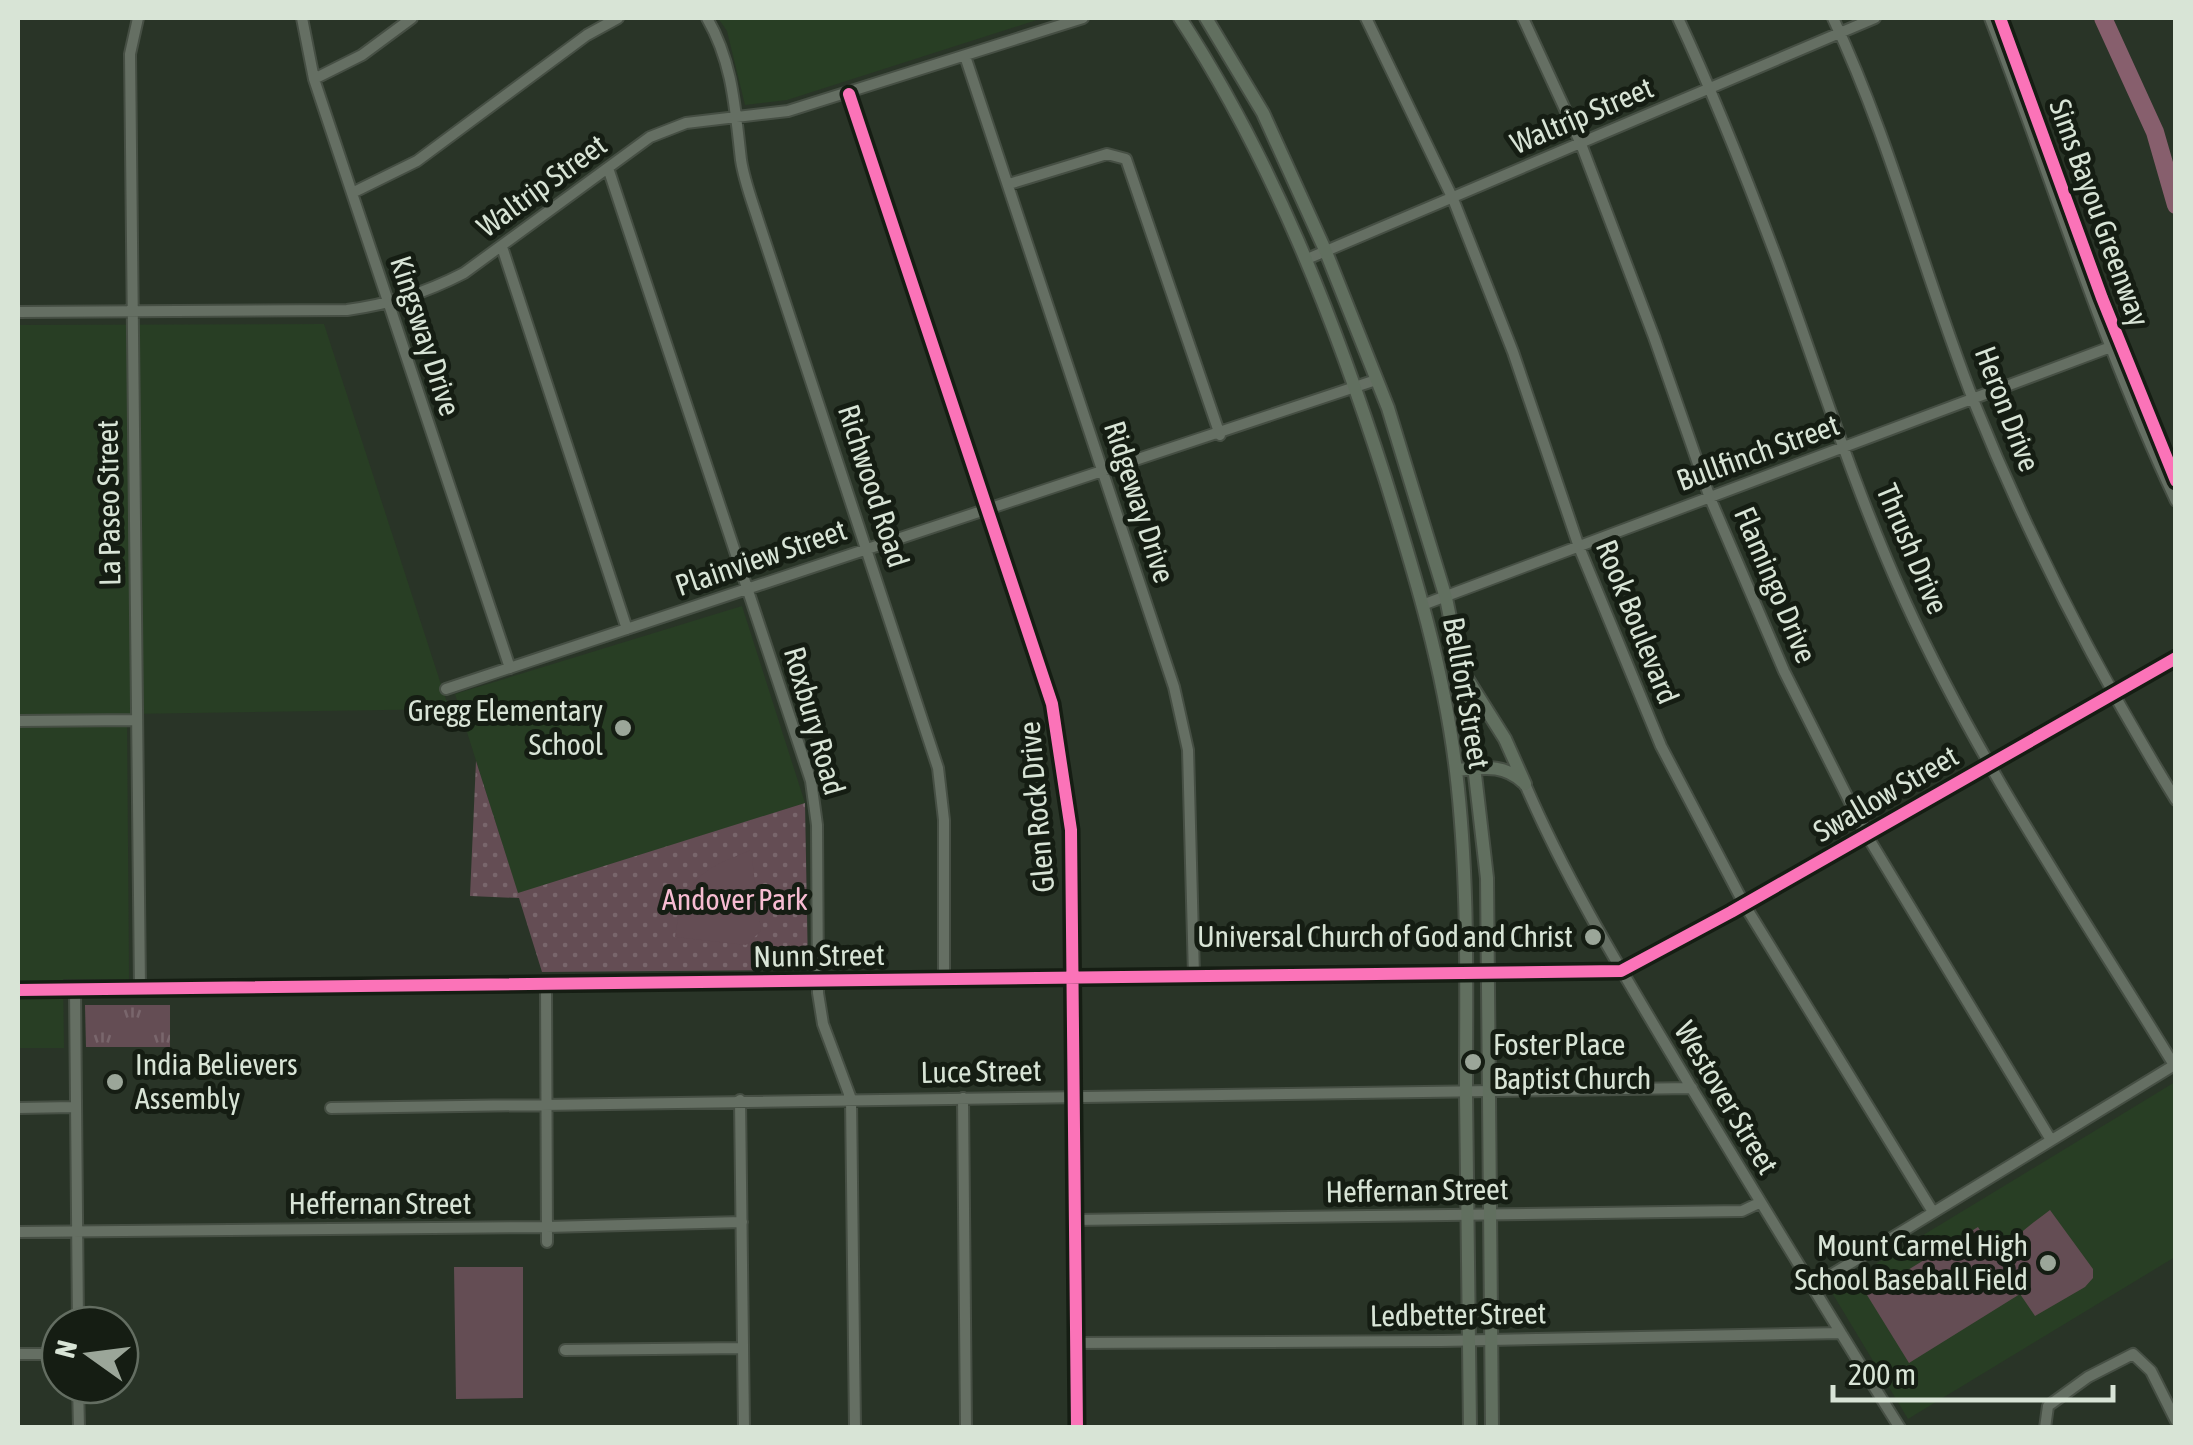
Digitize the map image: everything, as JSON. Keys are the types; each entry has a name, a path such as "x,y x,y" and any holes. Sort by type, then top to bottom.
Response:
{"main road":[{"name":"Bellfort Street","path":"1180,18 1241,122 1308,259 1356,388 1425,604 1442,681 1456,770 1465,875 1470,1428"},
{"name":"Bellfort Street","path":"1206,18 1262,113 1326,252 1388,408 1446,598 1476,768 1488,878 1492,1428"},
{"path":"1241,122 1262,113"},
{"path":"1459,663 1512,753 1525,784"},
{"path":"1456,770 1498,767 1512,753"},
{"path":"1498,767 1514,773 1525,784"}],"street":[{"name":"La Paseo Street","path":"138,18 130,54 140,989"},
{"name":"Kingsway Drive","path":"302,18 314,79 510,668"},
{"path":"314,79 362,55 412,18"},
{"path":"352,193 418,160 586,35 618,18"},
{"name":"Richwood Road","path":"707,18 726,61 738,116 742,164 758,220 938,768 944,820 944,979"},
{"name":"Waltrip Street","path":"18,312 346,310 388,305 436,288 502,247 650,137 686,123 788,112 1083,18"},
{"name":"Rook Boulevard","path":"1366,18 1453,200 1513,352 1579,547 1661,746 1744,904 1933,1212"},
{"name":"Flamingo Drive","path":"1523,18 1581,144 1710,498 1784,671 1866,834 2051,1140"},
{"name":"Thrush Drive","path":"1678,18 1710,88 1778,262 1842,449 1905,602 1989,764 2175,1064"},
{"name":"Heron Drive","path":"1833,18 1973,398 2024,522 2110,695 2176,800"},
{"name":"Waltrip Street","path":"1308,259 1875,18"},
{"path":"1990,18 2048,167 2108,348 2176,501"},
{"name":"Ridgeway Drive","path":"965,56 1174,687 1188,750 1194,976"},
{"name":"Glen Rock Drive","path":"849,94 1052,704 1063,761 1070,830 1077,1428"},
{"path":"1009,184 1107,154 1126,158 1220,435"},
{"name":"Roxbury Road","path":"608,168 811,781 817,826 819,980 824,1024 851,1099 855,1428"},
{"path":"502,247 628,629"},
{"name":"Bullfinch Street","path":"1425,604 2108,348"},
{"name":"Plainview Street","path":"446,690 1376,380"},
{"name":"Swallow Street","path":"1621,971 2176,658"},
{"path":"18,721 136,720"},
{"name":"Westover Street","path":"1525,784 1545,831 1621,971 1759,1203 1900,1428"},
{"name":"Nunn Street","path":"18,990 1621,971"},
{"path":"546,984 547,1242"},
{"path":"75,990 78,1305"},
{"path":"1814,1286 2175,1064"},
{"name":"Luce Street","path":"331,1108 1692,1088"},
{"path":"963,1098 966,1428"},
{"path":"740,1100 744,1428"},
{"path":"18,1108 74,1107"},
{"name":"Heffernan Street","path":"1074,1220 1742,1211 1759,1203"},
{"name":"Heffernan Street","path":"18,1232 742,1222"},
{"name":"Ledbetter Street","path":"1075,1343 1840,1333"},
{"path":"565,1350 743,1348"},
{"path":"2045,1428 2048,1406 2133,1354 2151,1371 2176,1421"}],"shaded area":[{"path":"718,18 1043,18 787,100 745,105 727,31"},
{"path":"324,324 449,709 127,714 129,979 63,979 64,1048 18,1048 18,325"},
{"name":"Gregg Elementary School","path":"742,606 805,803 518,894 455,694"},
{"path":"2175,1082 2175,1257 1908,1419 1831,1291"}],"green space":[{"name":"Andover Park","path":"476,761 518,893 805,803 808,970 542,972 519,898 470,896"},
{"path":"751,850 761,931 746,945 675,937 683,902 697,880 718,864"},
{"path":"85,1005 170,1005 170,1047 86,1047"},
{"path":"2050,1210 2093,1269 2093,1278 2085,1287 2035,1316 2020,1294 1909,1363 1867,1295 1978,1227 2017,1289 2010,1261 2013,1243"},
{"path":"454,1267 523,1267 523,1398 456,1399"}],"waterway":[{"path":"2103,18 2155,132 2176,205"}],"cycle path":[{"name":"Sims Bayou Greenway","path":"2000,18 2102,298 2176,481"},
{"path":"849,94 1052,704 1071,830 1077,1428"},
{"path":"18,990 1621,971 2176,658"}],"place":[{"name":"Gregg Elementary School","path":"623,728"},
{"name":"Universal Church of God and Christ","path":"1593,937"},
{"name":"Foster Place Baptist Church","path":"1473,1062"},
{"name":"India Believers Assembly","path":"115,1082"},
{"name":"Mount Carmel High School Baseball Field","path":"2048,1263"}]}
